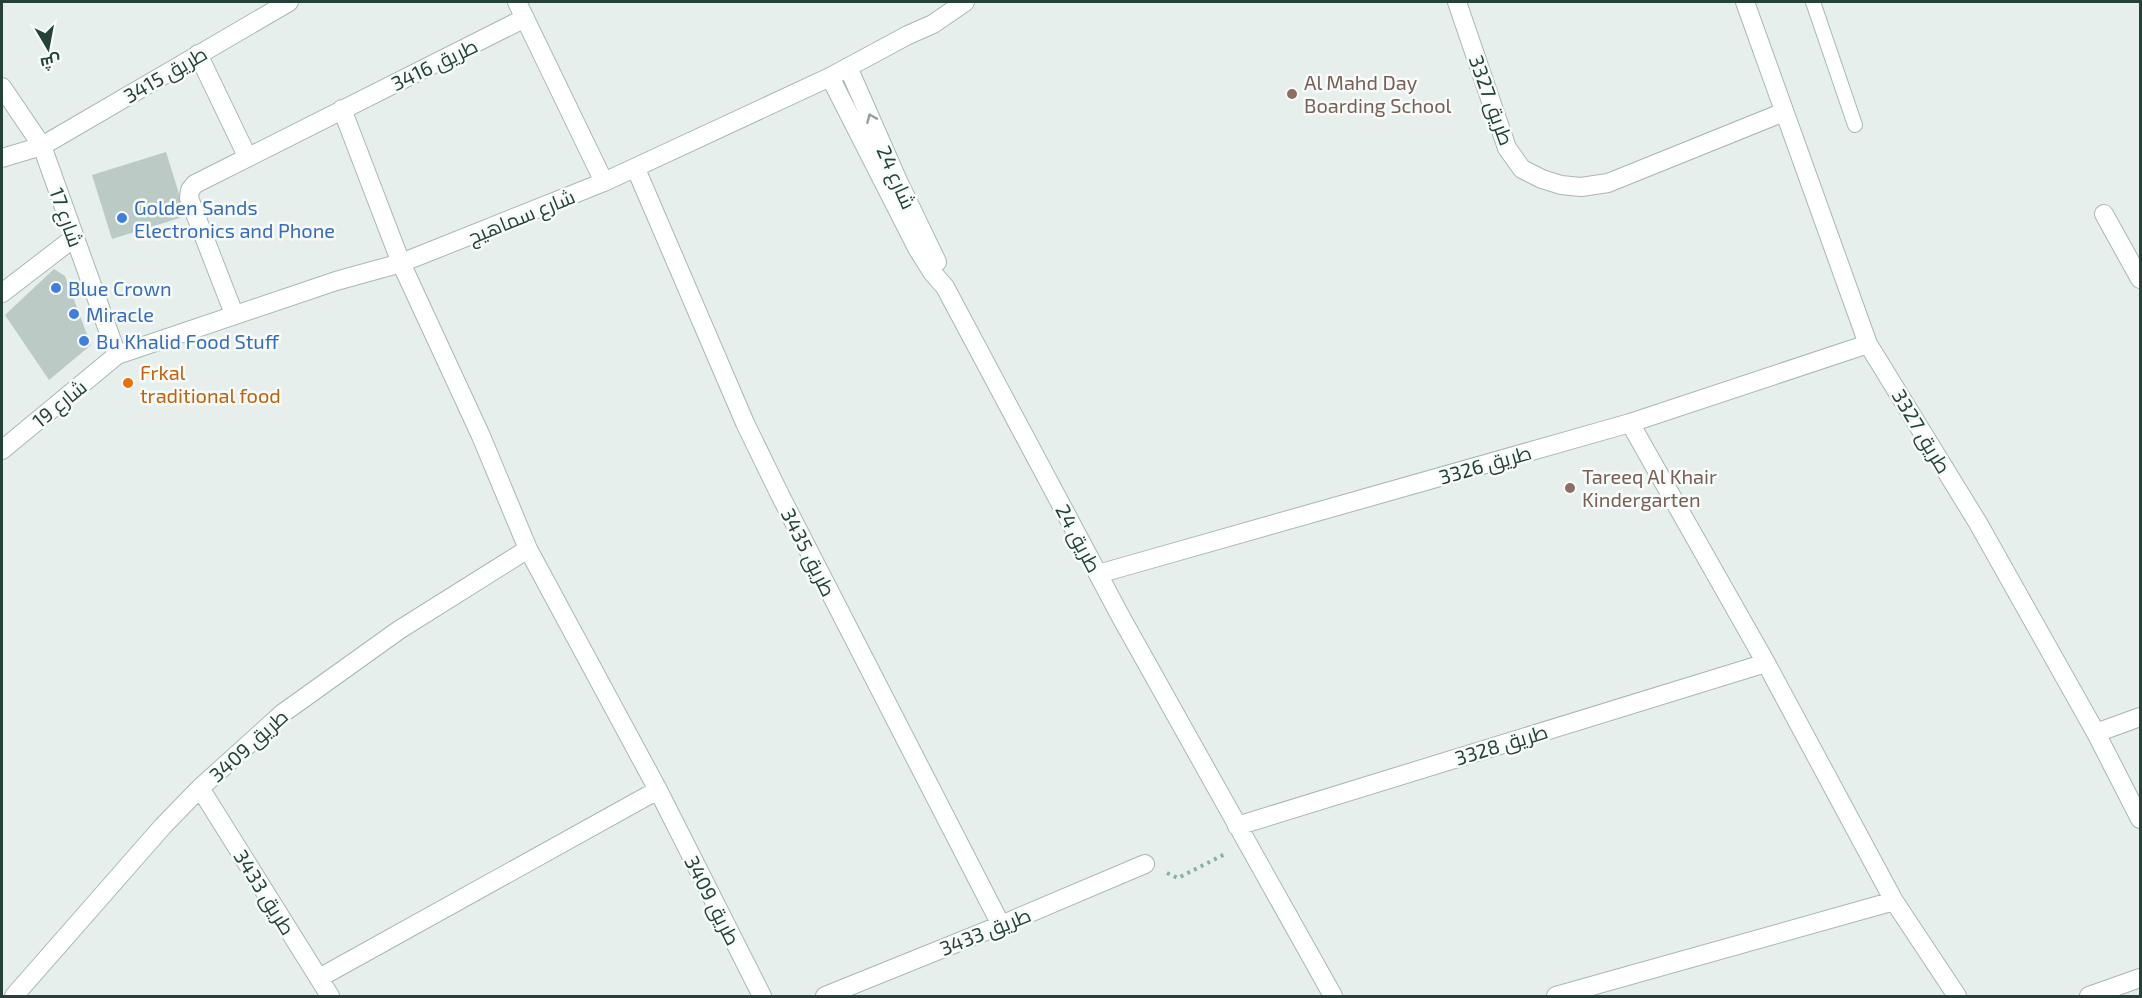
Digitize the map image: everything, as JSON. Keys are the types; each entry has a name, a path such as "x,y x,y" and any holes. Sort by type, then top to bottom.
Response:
{"street":[{"name":"طريق 3415","path":"2,158 42,147 289,2"},
{"path":"517,2 604,183"},
{"name":"شارع سماهيج","path":"908,35 920,21 946,2"},
{"name":"شارع سماهيج","path":"117,355 234,314 401,263 604,183 830,77 933,24 965,2"},
{"name":"طريق 3327","path":"1458,2 1508,148 1522,169 1542,179 1560,185 1581,187 1608,183 1784,112"},
{"name":"طريق 3327","path":"1745,2 1868,344 1978,523 2096,733 2140,819"},
{"name":"طريق 3416","path":"234,314 189,198 190,190 195,184 525,18"},
{"path":"198,54 248,156"},
{"name":"شارع 24","path":"849,67 899,183 940,268 945,287"},
{"name":"طريق 24","path":"830,77 917,248 932,272 945,287 1098,574 1333,996"},
{"name":"شارع 17","path":"2,87 42,147 117,355"},
{"path":"342,109 401,263"},
{"name":"طريق 3435","path":"636,169 746,423 780,495 1001,925"},
{"path":"2104,214 2140,279"},
{"path":"2,293 75,237"},
{"name":"طريق 3409","path":"401,263 481,436 528,549 658,790 762,996"},
{"name":"طريق 3326","path":"1098,574 1630,423 1868,344"},
{"name":"شارع 19","path":"2,450 117,355"},
{"path":"1630,423 1766,663 1894,901 1958,996"},
{"name":"طريق 3409","path":"14,996 163,826 200,788 283,713 399,630 528,549"},
{"name":"طريق 3328","path":"1237,825 1766,663"},
{"path":"2096,733 2140,717"},
{"name":"طريق 3433","path":"200,788 330,996"},
{"path":"319,978 658,790"},
{"name":"طريق 3433","path":"825,996 1145,864"},
{"path":"1556,996 1894,901"},
{"path":"2089,996 2140,978"}],"lane":[{"path":"1813,2 1855,125"}],"path":[{"path":"1145,864 1178,878 1247,842"}],"building":[{"path":"166,152 186,216 112,239 92,175"},
{"path":"54,269 65,276 91,345 49,380 5,315"}],"place":[{"name":"Al Mahd Day Boarding School","path":"1292,94"},
{"name":"Golden Sands Electronics and Phone","path":"122,218"},
{"name":"Blue Crown","path":"56,288"},
{"name":"Miracle","path":"74,314"},
{"name":"Bu Khalid Food Stuff","path":"84,341"},
{"name":"Frkal traditional food","path":"128,383"},
{"name":"Tareeq Al Khair Kindergarten","path":"1570,488"}]}
